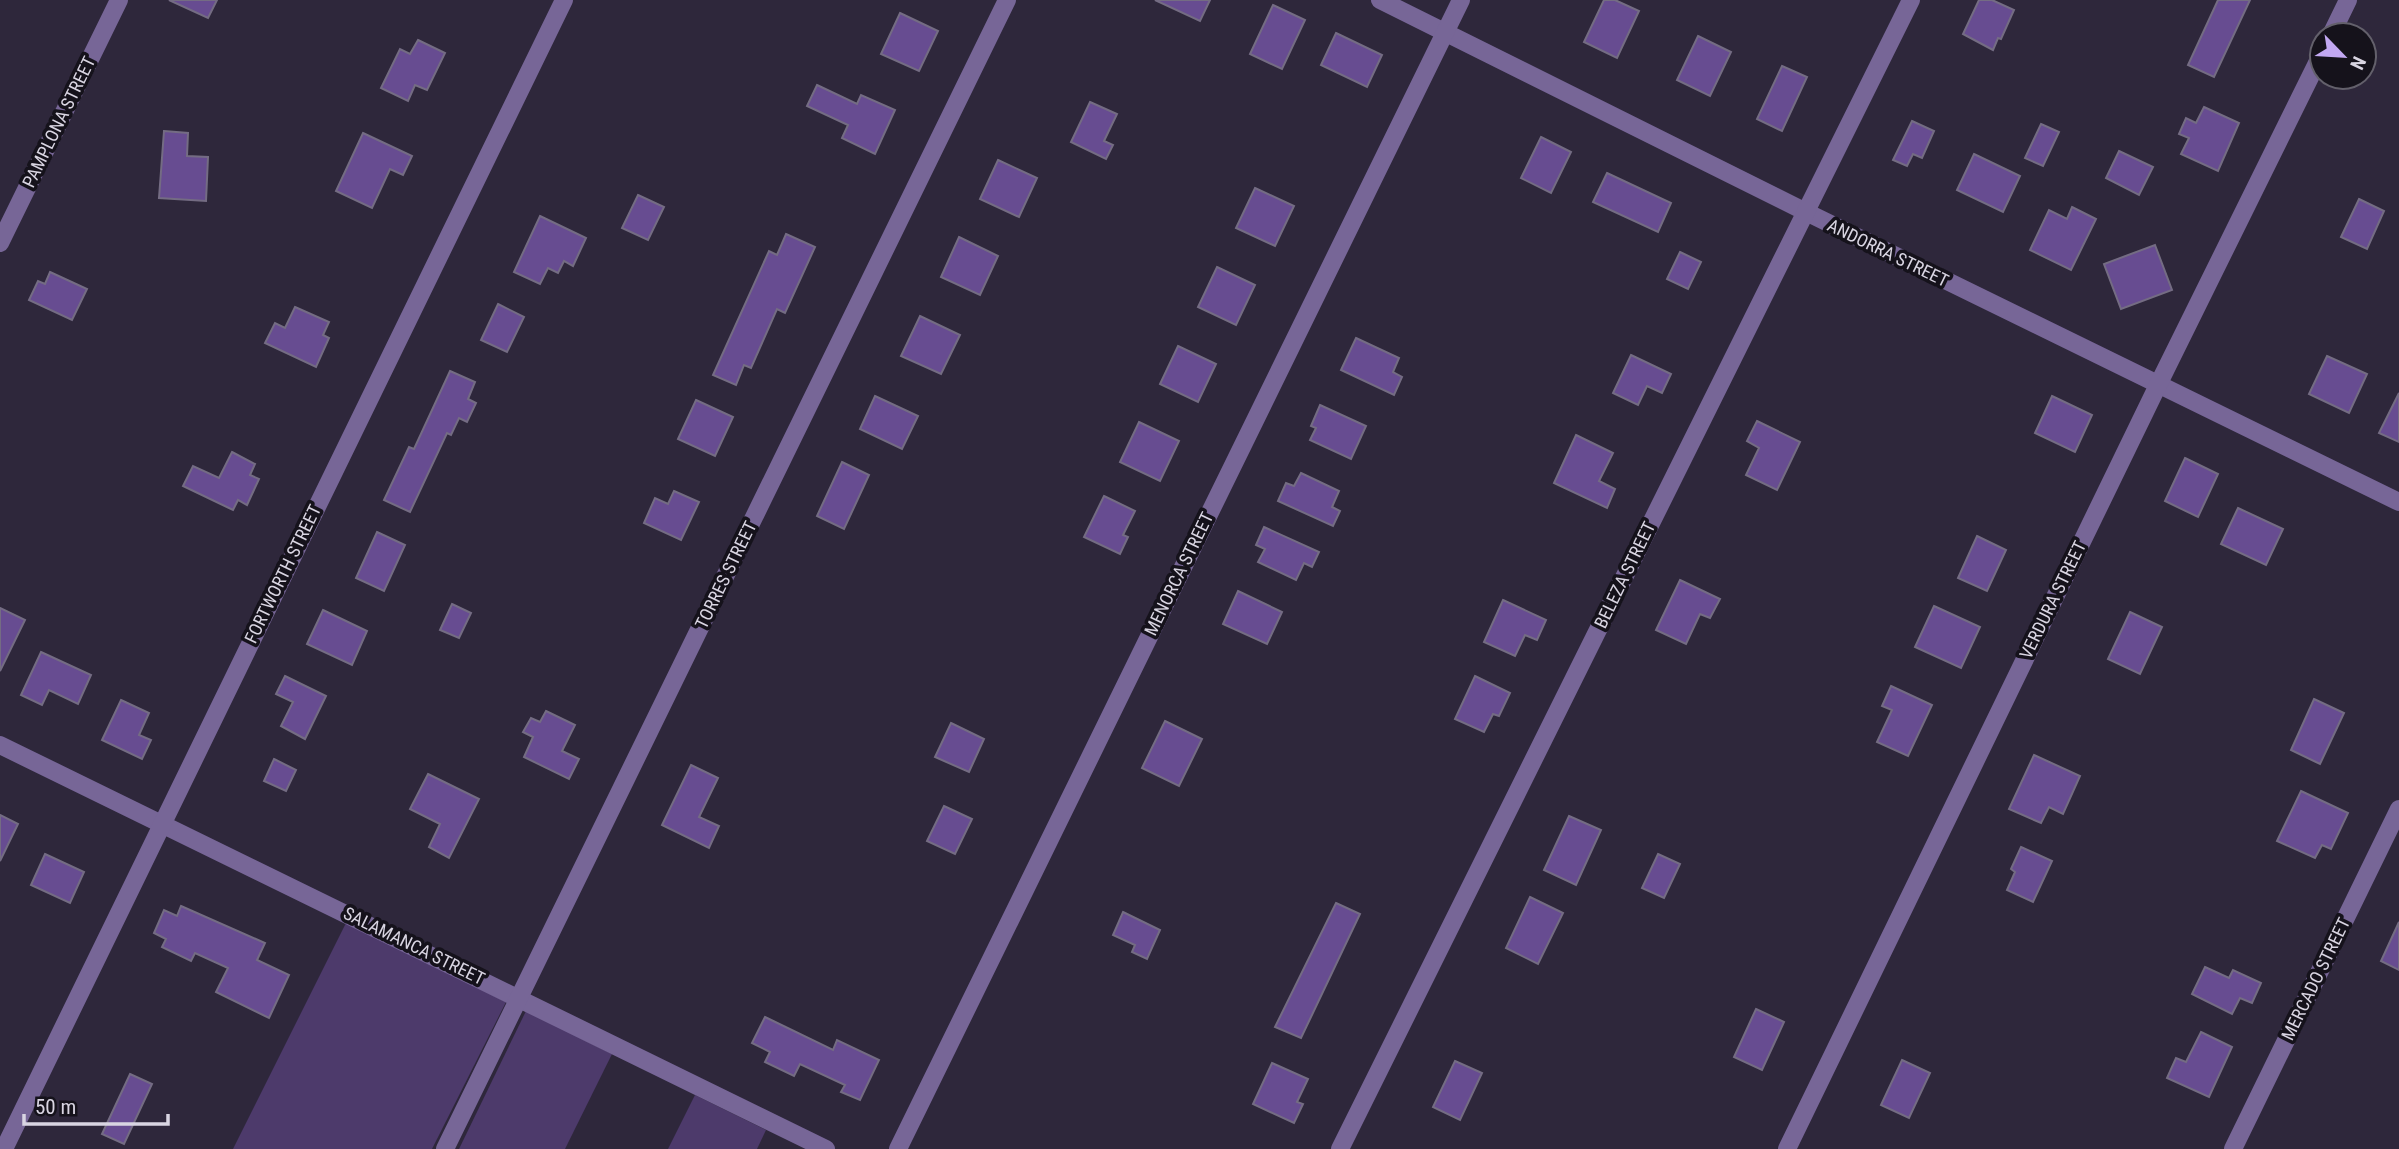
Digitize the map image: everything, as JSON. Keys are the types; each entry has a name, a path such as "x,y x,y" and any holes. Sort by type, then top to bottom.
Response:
{"street":[{"name":"PAMPLONA STREET","path":"0,243 119,0"},
{"name":"FORTWORTH STREET","path":"4,1149 564,0"},
{"name":"TORRES STREET","path":"445,1149 1007,0"},
{"name":"ANDORRA STREET","path":"1380,0 2399,502"},
{"name":"MENORCA STREET","path":"898,1149 1461,0"},
{"name":"BELEZA STREET","path":"1339,1149 1910,0"},
{"path":"2338,21 2348,0"},
{"name":"VERDURA STREET","path":"1787,1149 2308,81"},
{"name":"SALAMANCA STREET","path":"0,745 827,1149"},
{"name":"MERCADO STREET","path":"2233,1149 2399,809"}],"shaded area":[{"path":"346,923 506,1002 432,1149 233,1149"},
{"path":"526,1011 612,1054 565,1149 459,1149"},
{"path":"695,1095 766,1130 757,1149 668,1149"}],"building":[{"path":"169,0 217,0 208,18"},
{"path":"1155,0 1210,0 1200,21"},
{"path":"1604,0 1615,0 1639,11 1617,58 1584,42"},
{"path":"1979,0 1992,0 2014,10 1993,50 1963,34"},
{"path":"2218,0 2250,0 2214,77 2188,65"},
{"path":"1273,5 1305,20 1282,69 1250,54"},
{"path":"900,13 938,31 919,71 881,54"},
{"path":"1336,33 1382,55 1367,87 1321,65"},
{"path":"1698,36 1731,52 1710,96 1677,80"},
{"path":"418,40 445,53 427,90 415,85 408,101 381,88 400,49 410,54"},
{"path":"1782,66 1807,77 1782,131 1757,119"},
{"path":"817,85 857,104 861,95 895,110 875,154 842,138 848,125 807,106"},
{"path":"1090,102 1117,114 1104,141 1113,145 1106,159 1071,142"},
{"path":"2204,107 2239,123 2218,171 2181,154 2189,138 2179,134 2186,118 2196,123"},
{"path":"1912,121 1934,131 1922,158 1913,154 1907,166 1893,160"},
{"path":"2041,124 2059,132 2043,166 2025,158"},
{"path":"164,131 188,133 187,156 208,157 206,201 159,198"},
{"path":"363,133 412,156 403,175 390,169 372,208 336,191"},
{"path":"1541,137 1571,152 1551,193 1521,178"},
{"path":"2119,151 2153,167 2139,195 2106,178"},
{"path":"1974,154 2020,176 2003,212 1957,190"},
{"path":"998,160 1037,178 1019,217 980,199"},
{"path":"1607,173 1671,203 1658,232 1593,202"},
{"path":"1255,188 1294,206 1275,246 1236,228"},
{"path":"638,195 664,207 648,240 622,228"},
{"path":"2359,199 2384,211 2367,249 2341,237"},
{"path":"2072,207 2096,219 2071,270 2030,250 2049,210 2067,219"},
{"path":"540,216 586,238 573,266 564,261 558,273 548,268 540,284 514,272"},
{"path":"786,234 815,247 785,313 777,309 751,368 744,365 736,385 713,375 769,251 777,255"},
{"path":"959,237 998,256 980,295 941,277"},
{"path":"2155,245 2172,290 2121,309 2104,264"},
{"path":"1680,252 1701,262 1688,289 1667,279"},
{"path":"1217,267 1255,285 1236,325 1198,307"},
{"path":"50,272 87,289 72,320 29,300 38,281 45,284"},
{"path":"498,304 524,317 507,352 481,340"},
{"path":"295,307 329,322 323,335 329,338 316,367 265,343 275,323 285,328"},
{"path":"920,316 960,335 941,374 901,356"},
{"path":"1356,338 1399,358 1393,372 1402,377 1394,395 1341,370"},
{"path":"1178,346 1216,364 1198,402 1160,384"},
{"path":"1631,355 1671,374 1662,393 1647,386 1638,405 1613,393"},
{"path":"2327,356 2367,374 2349,413 2309,394"},
{"path":"450,371 475,382 468,399 476,403 467,422 459,418 451,435 447,433 410,512 384,500 409,447 414,449"},
{"path":"2399,393 2399,442 2379,433"},
{"path":"875,396 918,416 902,449 860,429"},
{"path":"2052,396 2092,415 2075,452 2035,433"},
{"path":"696,400 733,417 715,456 678,439"},
{"path":"1320,405 1366,426 1351,459 1310,440 1316,428 1311,426"},
{"path":"1757,421 1800,442 1777,490 1746,475 1759,448 1747,441"},
{"path":"1139,422 1179,441 1160,481 1120,462"},
{"path":"1576,435 1613,453 1599,481 1615,489 1607,508 1554,483"},
{"path":"232,452 255,464 250,475 259,479 247,505 238,500 233,510 183,486 193,466 219,478"},
{"path":"2185,458 2218,474 2198,517 2165,501"},
{"path":"842,462 869,475 844,529 817,516"},
{"path":"1301,473 1339,491 1332,507 1340,511 1333,526 1278,501 1286,483 1294,486"},
{"path":"674,491 699,502 681,540 644,523 655,498 668,504"},
{"path":"1104,496 1135,511 1123,535 1128,537 1120,554 1084,537"},
{"path":"2238,508 2283,529 2266,565 2221,544"},
{"path":"1264,527 1319,552 1312,567 1304,563 1296,580 1258,562 1265,549 1256,545"},
{"path":"377,532 405,545 384,591 356,578"},
{"path":"1977,536 2006,550 1987,591 1958,578"},
{"path":"1680,580 1720,599 1710,618 1700,614 1686,644 1656,630"},
{"path":"1238,591 1282,612 1267,644 1223,624"},
{"path":"1503,600 1546,620 1537,640 1525,635 1515,656 1484,642"},
{"path":"452,604 471,613 459,638 440,630"},
{"path":"1934,606 1980,627 1961,668 1915,647"},
{"path":"0,608 25,620 0,671"},
{"path":"323,610 367,631 352,665 307,644"},
{"path":"2130,612 2162,627 2140,674 2108,659"},
{"path":"41,652 91,675 78,704 49,690 42,705 21,695"},
{"path":"285,676 326,696 305,739 281,726 293,702 276,694"},
{"path":"1475,676 1510,693 1499,716 1493,714 1484,732 1455,719"},
{"path":"1891,686 1932,705 1908,756 1877,742 1892,710 1882,706"},
{"path":"2314,699 2344,713 2320,764 2291,750"},
{"path":"121,700 149,713 139,735 151,740 142,759 102,740"},
{"path":"546,711 575,725 562,751 579,759 569,779 524,757 533,737 523,732 531,718 540,722"},
{"path":"1165,721 1202,739 1179,786 1142,768"},
{"path":"951,723 984,739 969,772 935,757"},
{"path":"2034,755 2080,776 2063,814 2049,807 2041,823 2009,809"},
{"path":"274,759 296,770 286,791 264,781"},
{"path":"691,765 718,778 699,817 719,826 709,848 662,825"},
{"path":"428,774 479,799 449,858 429,847 440,824 410,809"},
{"path":"2301,791 2348,813 2331,849 2322,845 2315,858 2277,841"},
{"path":"944,806 972,819 955,854 927,841"},
{"path":"0,815 18,824 0,861"},
{"path":"1569,816 1601,830 1576,885 1544,870"},
{"path":"2021,847 2052,861 2033,902 2007,890 2015,872 2011,869"},
{"path":"45,854 84,872 70,903 31,885"},
{"path":"1658,854 1680,864 1664,898 1642,888"},
{"path":"1530,897 1563,913 1538,964 1506,948"},
{"path":"1336,903 1360,914 1301,1038 1275,1027"},
{"path":"181,906 265,943 257,960 289,975 269,1018 216,992 228,968 195,953 191,961 162,947 166,939 154,933 164,910 177,916"},
{"path":"1123,912 1160,930 1147,959 1132,952 1135,945 1113,935"},
{"path":"2399,922 2399,970 2381,961"},
{"path":"2205,967 2229,978 2233,970 2261,983 2252,1003 2240,998 2232,1014 2192,994"},
{"path":"1756,1009 1784,1022 1762,1070 1734,1057"},
{"path":"765,1017 833,1050 837,1040 879,1060 860,1100 841,1092 845,1085 800,1064 794,1076 765,1062 770,1052 752,1043"},
{"path":"2201,1032 2232,1047 2209,1097 2167,1078 2176,1058 2186,1062"},
{"path":"1902,1060 1930,1073 1909,1118 1881,1105"},
{"path":"1455,1061 1482,1073 1460,1120 1433,1107"},
{"path":"1272,1063 1308,1079 1297,1102 1303,1104 1294,1123 1253,1104"},
{"path":"130,1074 152,1084 124,1144 102,1134"}]}
